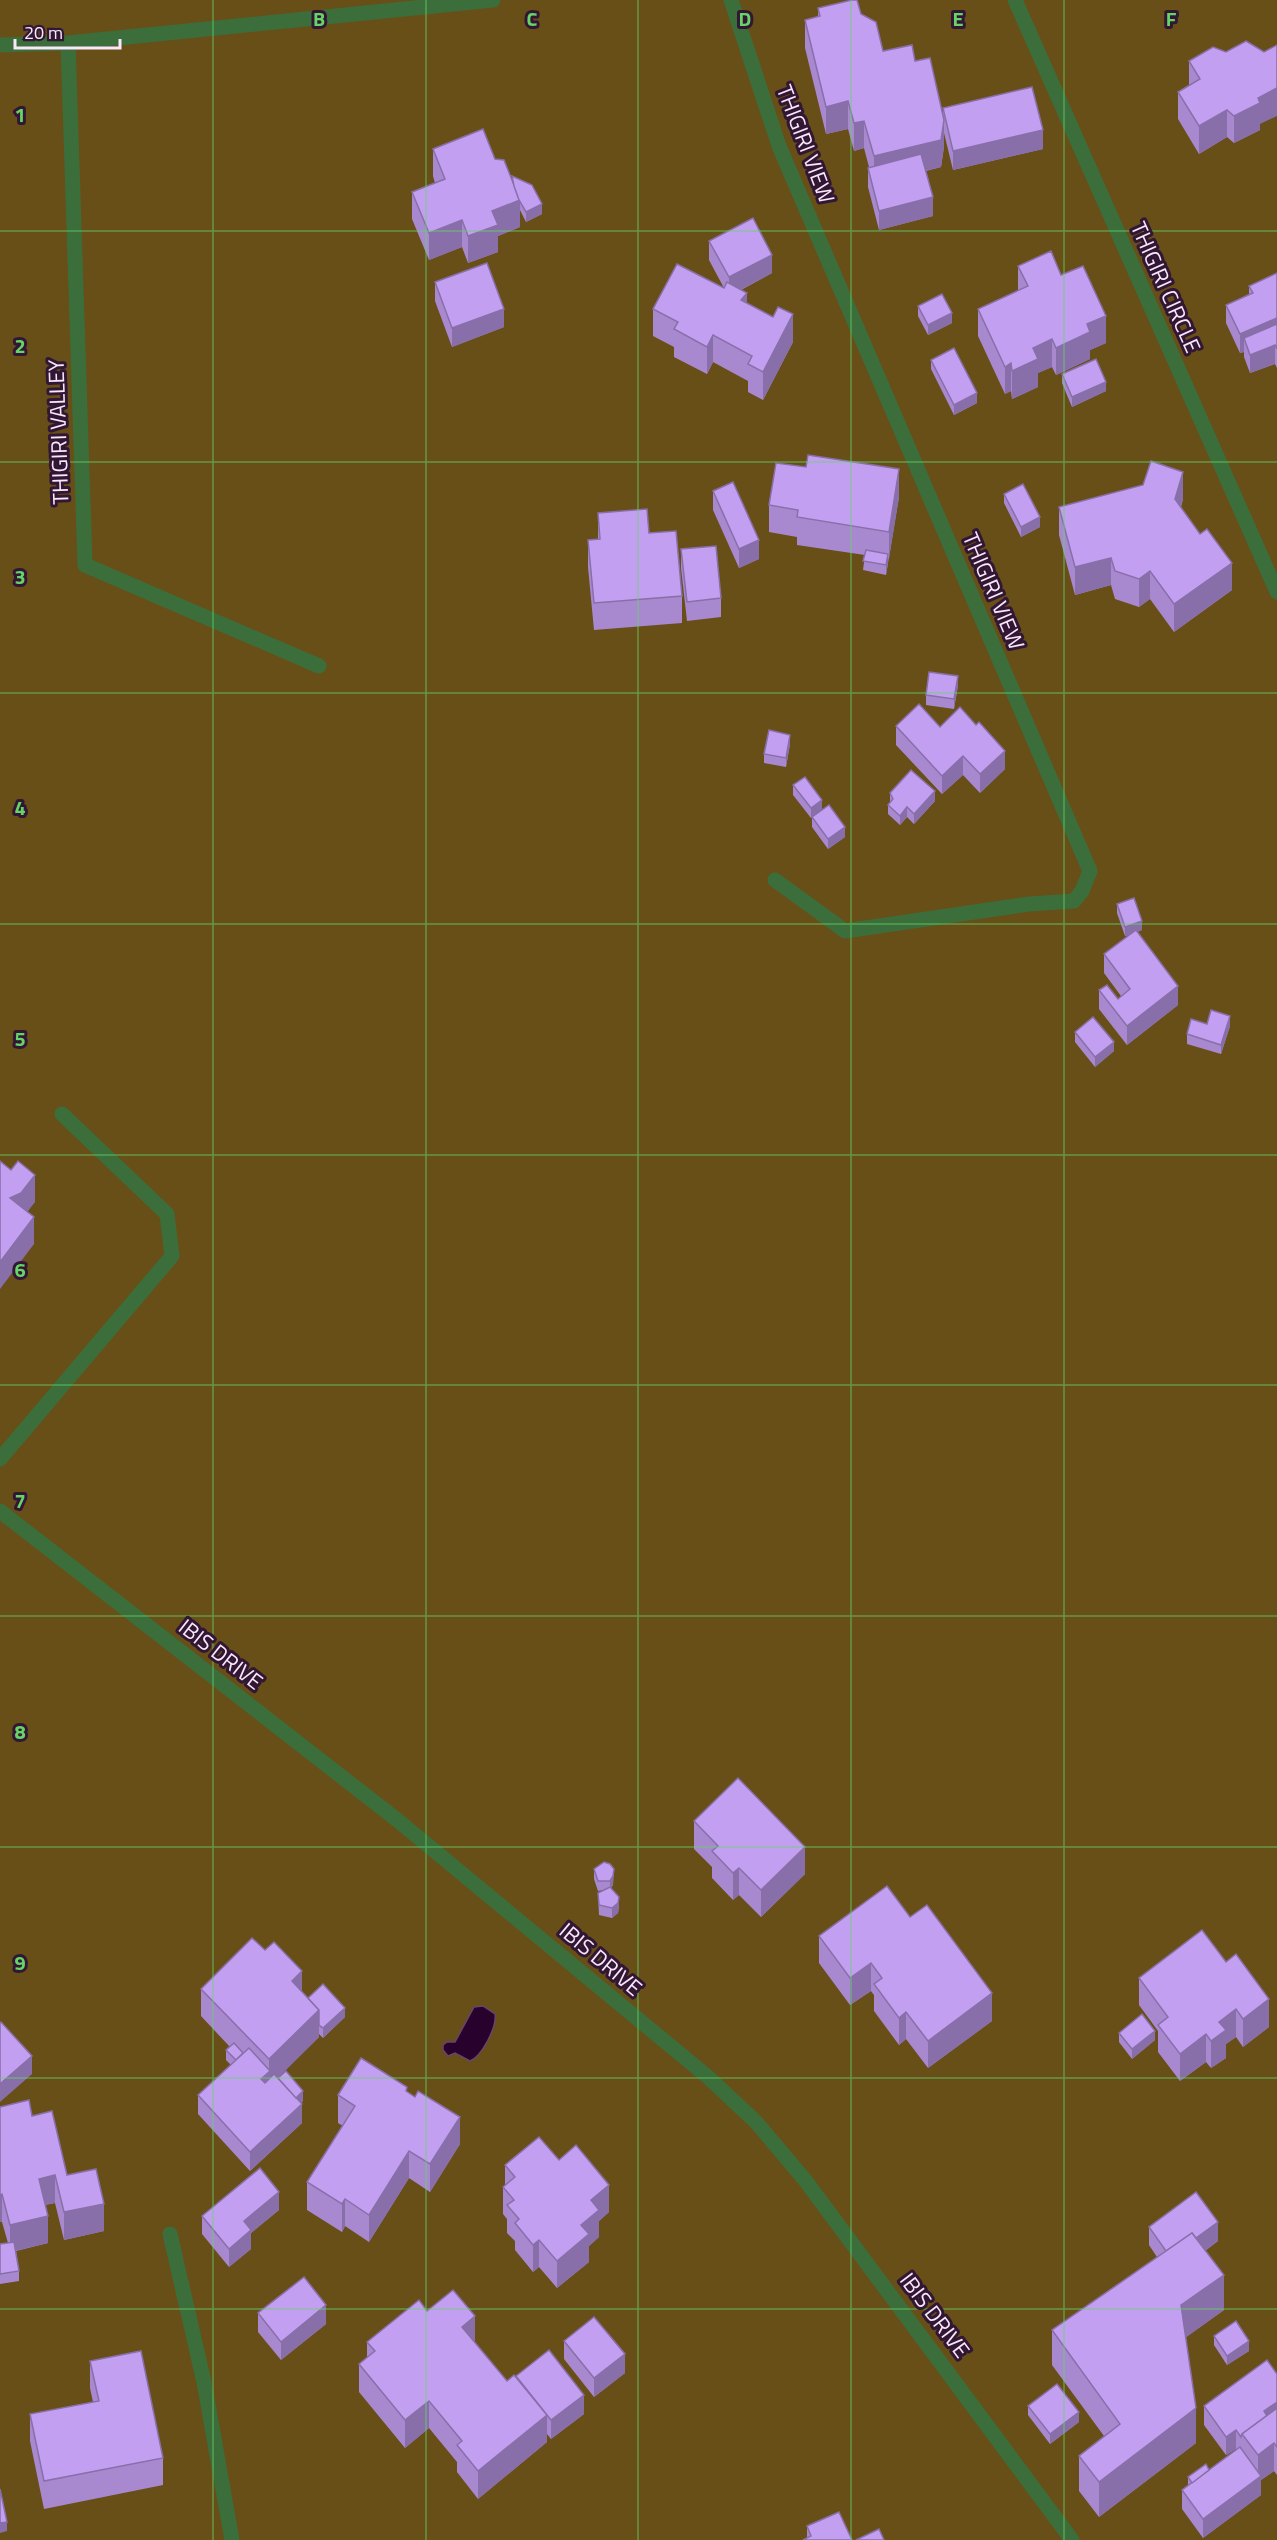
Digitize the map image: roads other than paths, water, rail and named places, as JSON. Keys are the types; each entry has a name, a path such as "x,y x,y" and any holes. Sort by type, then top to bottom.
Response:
{"street":[{"path":"0,45 68,43 493,0"},
{"name":"THIGIRI VIEW","path":"732,0 779,146 1090,871 1082,891 1074,901 1029,904 845,931 775,880"},
{"name":"THIGIRI CIRCLE","path":"1015,0 1277,592"},
{"name":"THIGIRI VALLEY","path":"68,43 85,565 319,666"},
{"path":"0,1459 172,1256 172,1234 167,1214 62,1114"},
{"name":"IBIS DRIVE","path":"0,1511 396,1819 708,2076 756,2122 806,2180 1072,2540"},
{"path":"170,2234 204,2382 232,2540"}]}
